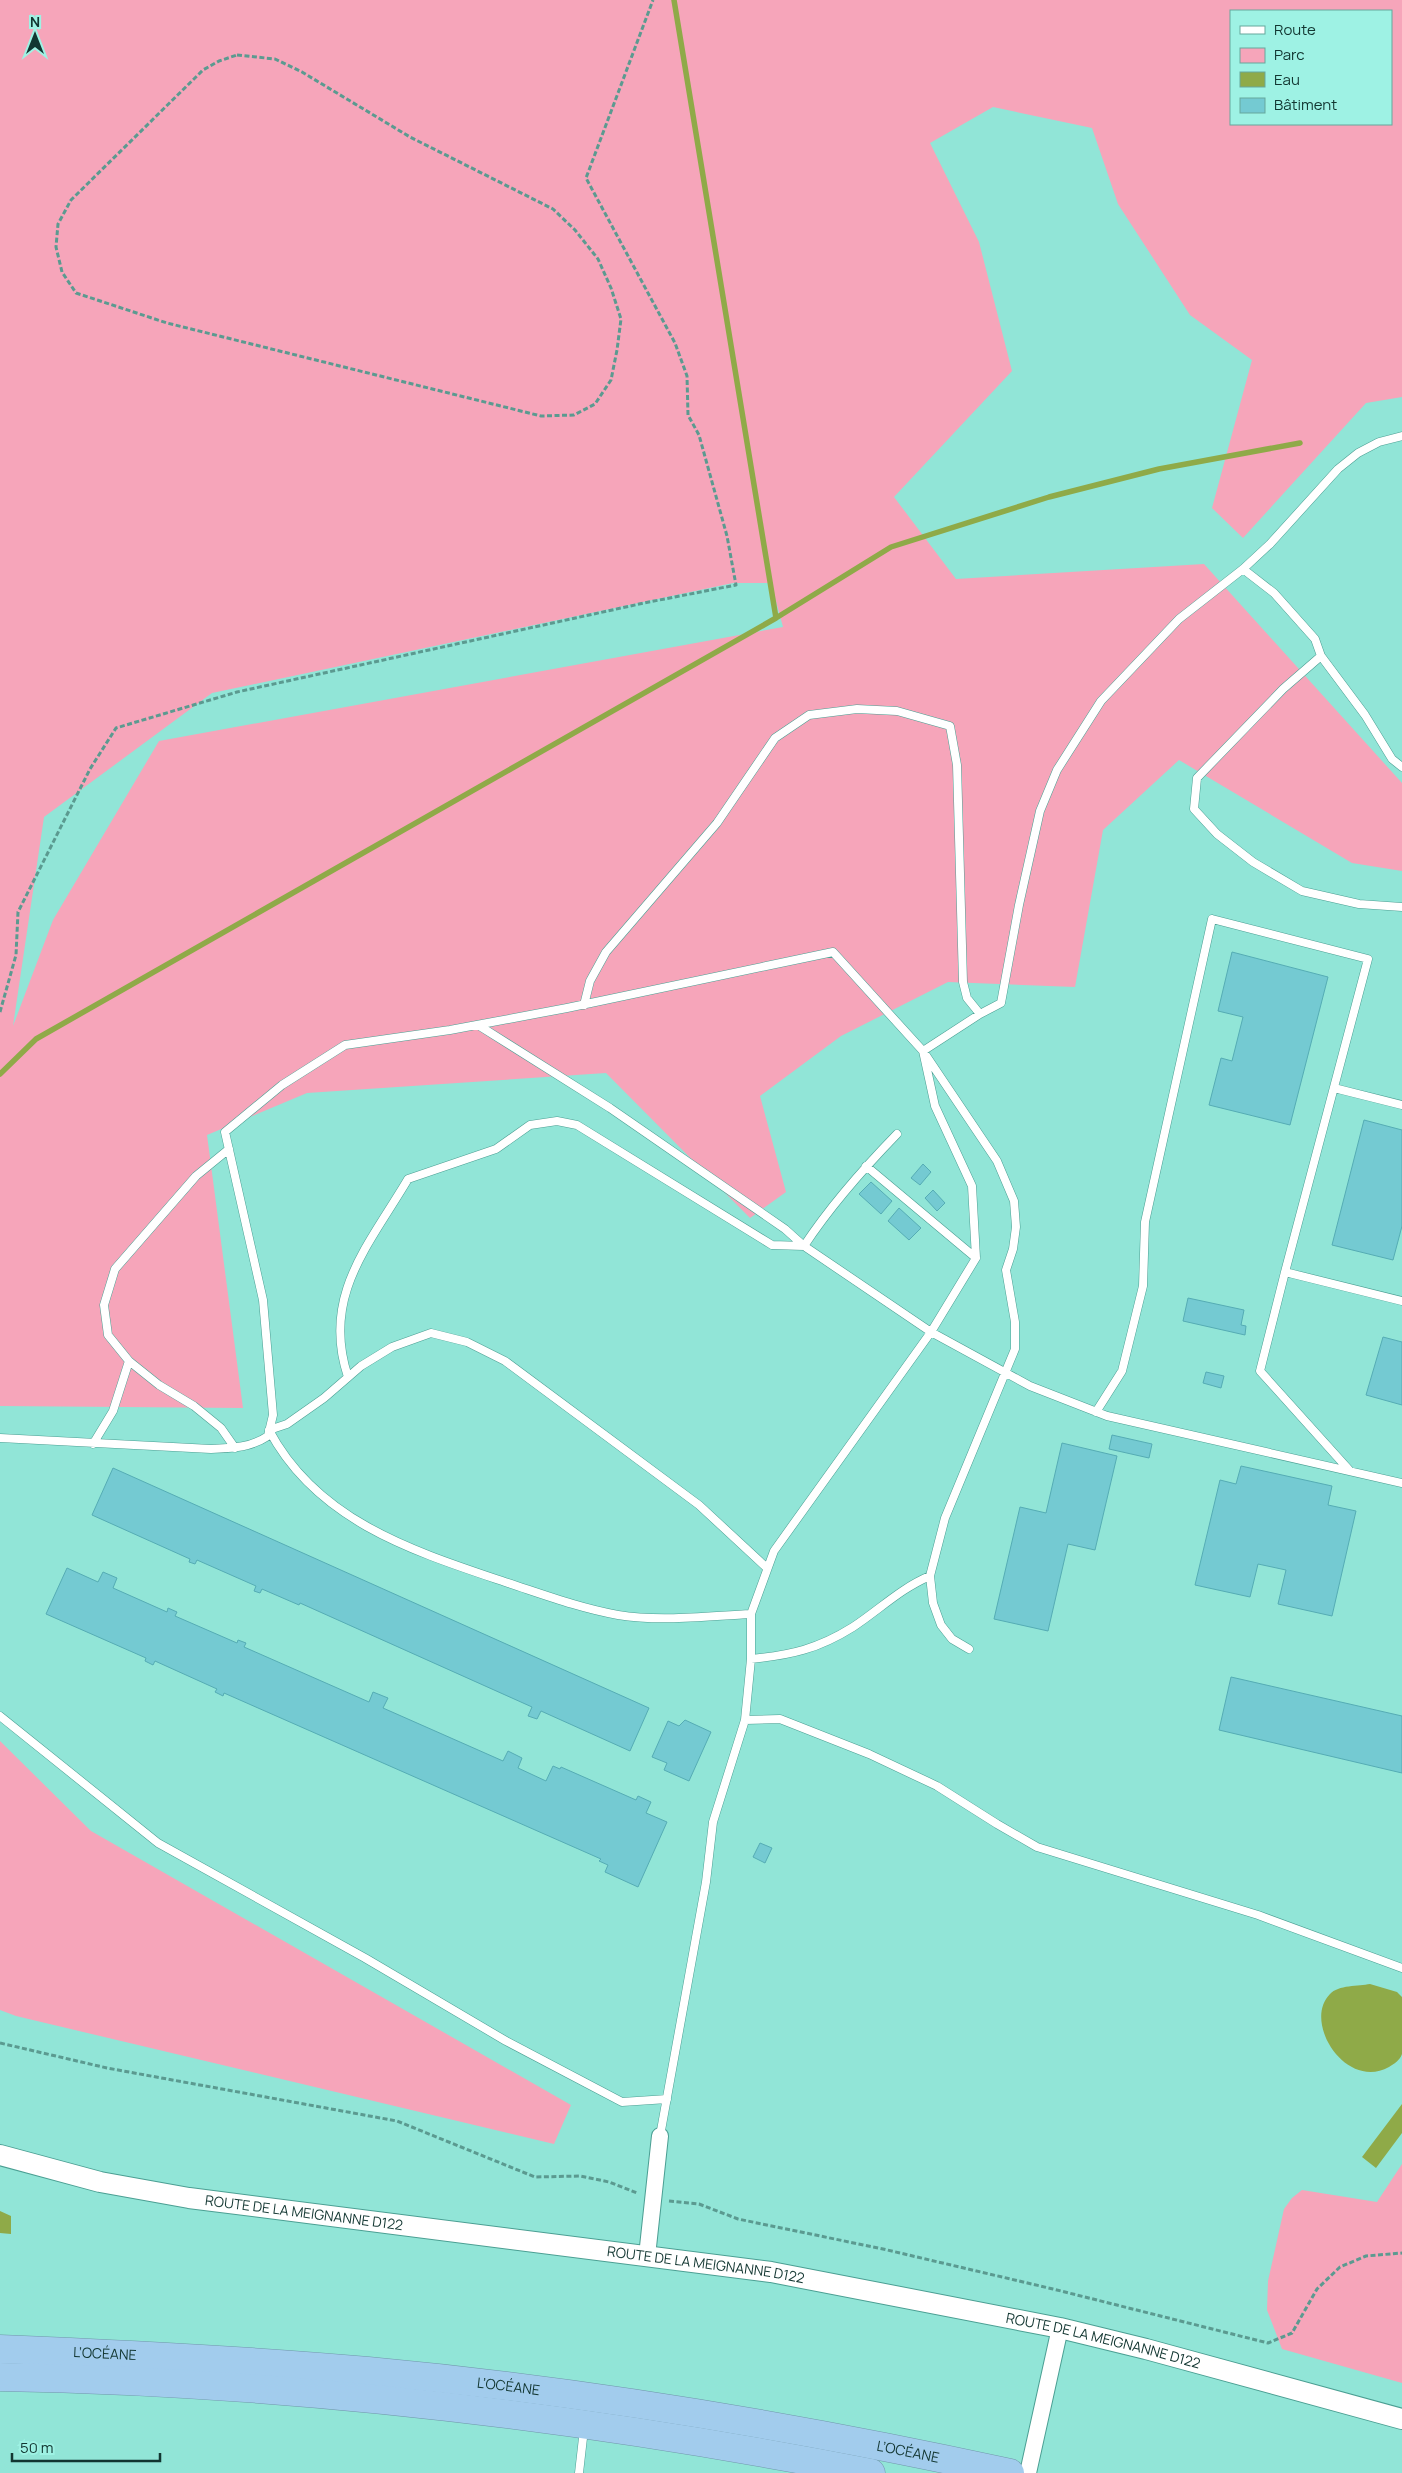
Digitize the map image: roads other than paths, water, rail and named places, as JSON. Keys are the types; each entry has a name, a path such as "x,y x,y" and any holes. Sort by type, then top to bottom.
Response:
{"highway":[{"name":"L’OCÉANE","path":"0,2349 258,2362 488,2384 727,2418 827,2435 1010,2473"},
{"name":"L’OCÉANE","path":"0,2377 115,2381 267,2391 388,2402 585,2425 871,2473"}],"street":[{"path":"647,2256 660,2136"},
{"name":"ROUTE DE LA MEIGNANNE D122","path":"0,2155 100,2182 190,2198 771,2272 1060,2328 1146,2348 1402,2419"},
{"path":"1028,2473 1060,2328"}],"lane":[{"path":"923,1051 980,1014 1001,1003 1019,905 1040,811 1057,770 1101,701 1179,619 1243,569 1270,544 1338,469 1358,452 1379,442 1402,436"},
{"path":"1243,569 1293,612 1315,639 1321,656 1365,715 1392,759 1402,767"},
{"path":"1321,656 1283,688 1197,778 1194,809 1217,834 1253,862 1302,892 1359,904 1402,907"},
{"path":"584,1005 590,981 606,952 717,823 775,738 809,715 857,709 898,711 950,726 957,765 963,982 966,998 980,1014"},
{"path":"1096,1412 1122,1371 1143,1286 1145,1222 1212,919 1368,959 1260,1371 1351,1472"},
{"path":"0,1438 93,1444 235,1448 256,1444 268,1436 273,1415 264,1300 226,1132 282,1084 345,1045 478,1025 584,1005 833,952 923,1051 997,1161 1014,1201 1015,1238 1006,1270 1016,1338 1010,1364 1004,1373 945,1518 930,1576 933,1603 941,1625 952,1639 969,1649"},
{"path":"478,1025 610,1108 785,1229 804,1246 930,1332 1004,1373 1096,1412 1402,1483"},
{"path":"660,2136 706,1882 713,1822 745,1720 751,1660 751,1614 767,1568 774,1551 930,1332 976,1258 972,1186 936,1106 923,1051"},
{"path":"1334,1088 1402,1105"},
{"path":"348,1377 340,1345 339,1328 343,1299 354,1271 408,1179 496,1150 530,1124 557,1121 577,1125 772,1244 804,1246"},
{"path":"804,1246 826,1213 866,1166 897,1134"},
{"path":"229,1149 196,1176 115,1269 104,1306 108,1335 130,1360 159,1385 194,1406 221,1428 235,1448"},
{"path":"866,1166 976,1258"},
{"path":"1285,1272 1402,1301"},
{"path":"270,1430 286,1424 361,1366 392,1347 431,1333 467,1342 505,1361 699,1505 767,1568"},
{"path":"93,1444 113,1411 130,1360"},
{"path":"270,1430 280,1451 325,1500 363,1526 433,1558 573,1604 619,1615 671,1617 751,1614"},
{"path":"751,1660 790,1655 812,1648 852,1627 912,1584 930,1576"},
{"path":"0,1716 158,1843 373,1963 506,2041 622,2102 667,2099"},
{"path":"745,1720 780,1719 869,1754 937,1786 996,1824 1037,1847 1258,1915 1402,1968"},
{"path":"580,2473 585,2425"}],"water":[{"path":"1370,1984 1397,1992 1402,1997 1402,2054 1391,2066 1373,2072 1358,2070 1344,2062 1333,2050 1325,2036 1321,2021 1323,2006 1330,1994 1343,1987"},
{"path":"1402,2104 1402,2133 1376,2168 1362,2157"},
{"path":"0,2211 11,2216 11,2234 0,2233"}],"waterway":[{"path":"0,1074 36,1039 776,618 674,0"},
{"path":"776,618 891,547 1049,497 1159,469 1300,443"}]}
